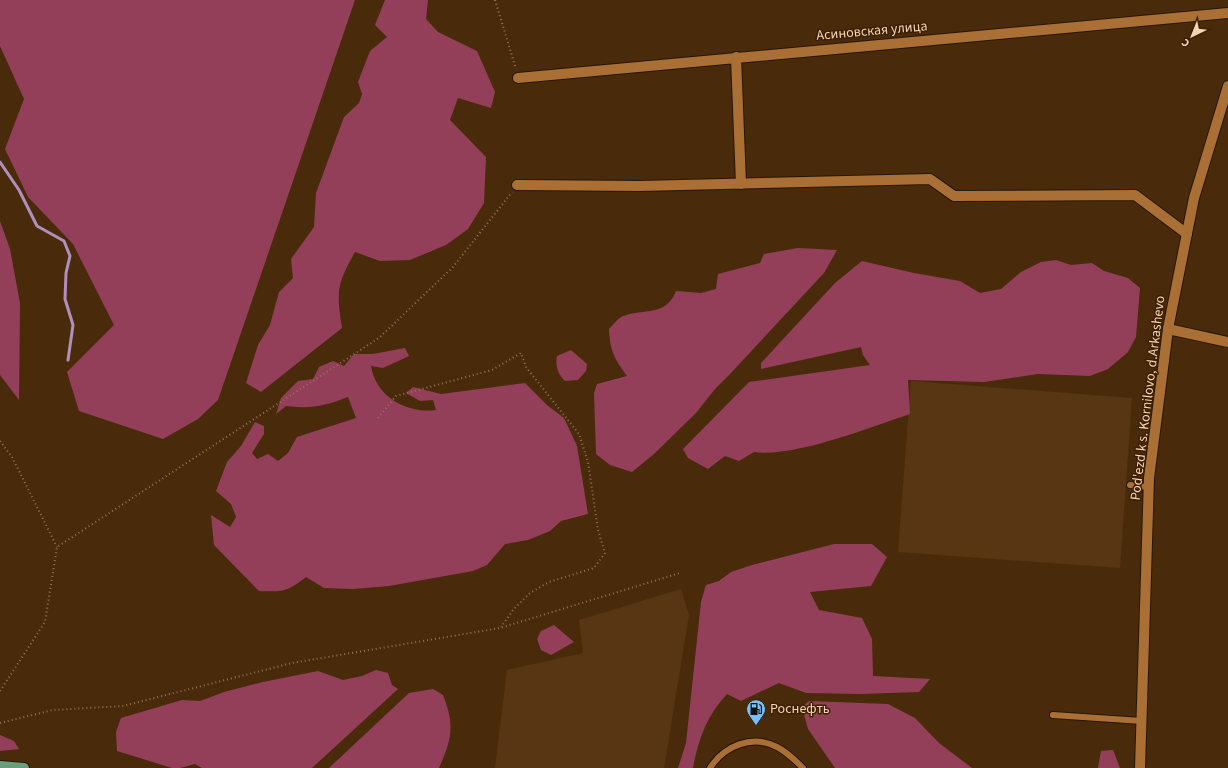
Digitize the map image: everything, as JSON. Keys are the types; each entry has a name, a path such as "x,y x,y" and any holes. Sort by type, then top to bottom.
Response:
{"main road":[{"path":"0,766 24,768"}],"street":[{"name":"Асиновская улица","path":"518,78 736,56 1228,13"},
{"path":"736,56 741,184"},
{"name":"Pod'ezd k s. Kornilovo, d.Arkashevo","path":"1140,768 1149,487 1168,329 1194,198 1228,84"},
{"path":"517,185 640,186 930,179 954,196 1135,195 1187,234"},
{"path":"1168,329 1228,342"}],"lane":[{"path":"1130,485 1149,487"},
{"path":"1052,715 1142,721"},
{"path":"710,768 721,754 739,743 762,743 776,746 791,756 803,768"}],"path":[{"path":"495,0 518,78"},
{"path":"57,546 379,338 453,267 517,185"},
{"path":"378,418 396,396 492,370 521,353 526,367 579,434 588,462 598,530 605,553 594,568 549,582 530,593 512,610 500,628"},
{"path":"0,441 12,457 57,546 46,622 0,691"},
{"path":"0,722 53,710 123,706 292,663 500,628 680,573"}],"shaded area":[{"path":"0,0 355,0 218,400 198,419 163,439 79,411 67,372 114,325 73,244 28,197 5,149 24,99 0,46"},
{"path":"385,0 428,0 426,19 438,32 477,51 495,92 491,108 458,98 450,120 486,157 484,203 468,229 446,245 410,260 380,261 355,252 341,280 339,305 342,328 261,392 246,383 258,345 270,325 279,292 293,278 291,259 314,227 316,193 344,117 359,103 362,94 358,82 370,51 387,37 375,25"},
{"path":"0,221 10,249 20,303 19,400 0,375"},
{"path":"798,248 837,250 824,273 715,389 696,413 654,454 632,472 610,465 596,454 594,393 597,384 627,376 616,359 610,343 609,329 619,318 660,308 672,299 676,291 701,293 716,289 718,274 760,263 764,254"},
{"path":"1056,260 1071,265 1092,263 1104,271 1128,278 1140,288 1136,337 1128,352 1108,369 1090,376 1038,374 984,382 908,380 910,414 832,440 810,446 770,453 754,452 739,461 725,456 708,469 688,458 683,449 749,382 870,365 863,355 861,347 761,369 761,363 835,283 862,261 914,273 960,281 980,293 1001,289 1021,272 1041,262"},
{"path":"405,348 409,356 383,368 371,366 379,387 386,395 404,406 425,411 436,410 433,400 420,401 406,393 413,387 441,394 525,383 547,405 564,418 577,446 588,514 561,521 550,531 528,540 505,544 487,565 473,571 389,586 353,589 324,588 306,577 294,586 284,590 259,591 214,545 211,515 230,527 236,517 231,504 216,491 227,462 241,446 255,422 264,426 264,434 252,453 257,459 268,454 278,461 288,453 297,437 356,418 348,397 318,406 286,406 276,414 281,398 298,381 313,379 319,367 333,361 344,366 354,354 373,354"},
{"path":"571,350 587,364 586,371 578,380 565,381 558,370 556,363 557,356"},
{"path":"911,381 1132,398 1120,568 898,552"},
{"path":"834,544 872,544 887,557 871,586 810,592 819,610 862,618 872,639 873,676 930,679 919,692 862,694 806,693 779,683 741,701 727,694 714,710 704,728 693,768 678,768 686,743 701,602 706,585 719,581 731,572 752,565"},
{"path":"681,589 689,615 664,768 495,768 507,670 583,653 579,620"},
{"path":"554,625 574,642 551,655 541,650 537,639 541,631"},
{"path":"376,670 388,673 392,685 398,689 312,768 202,768 195,764 180,768 172,768 117,751 116,732 121,718 182,700 200,701 224,692 263,682 318,671 343,680 362,676"},
{"path":"433,689 443,695 447,706 450,724 447,748 439,768 329,768 409,693"},
{"path":"809,701 888,704 915,718 939,743 972,768 835,768 808,729 802,707"},
{"path":"0,735 14,741 19,749 0,751"},
{"path":"1113,750 1120,768 1098,768 1101,751"}],"waterway":[{"path":"0,162 19,190 37,226 64,241 70,256 66,273 65,299 73,325 68,360"}],"place":[{"name":"Роснефть","path":"756,726"}]}
